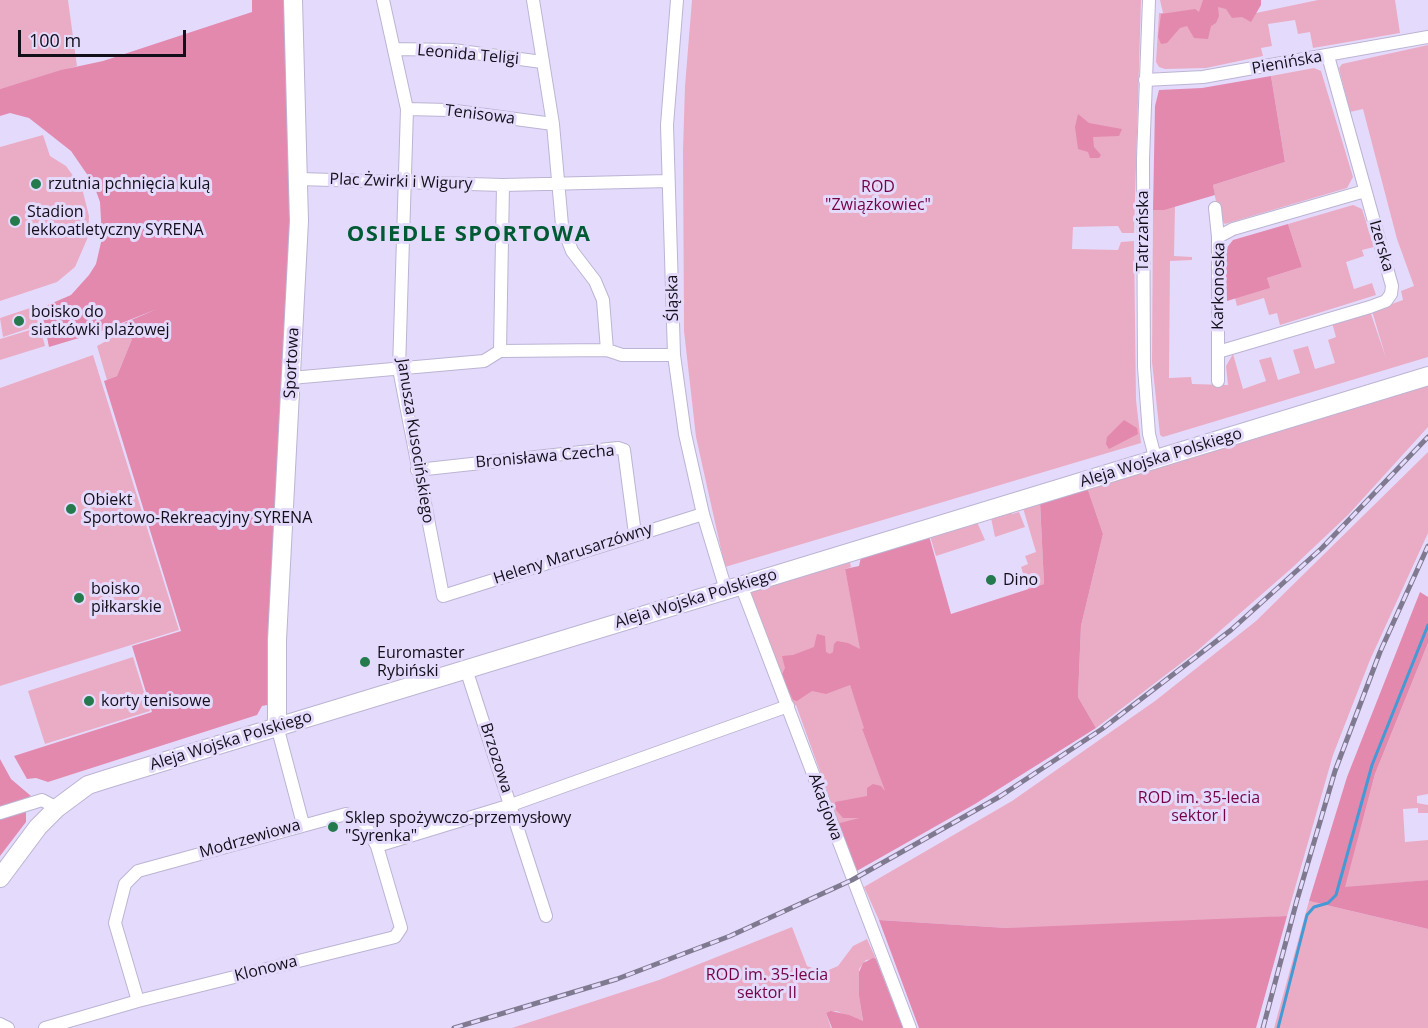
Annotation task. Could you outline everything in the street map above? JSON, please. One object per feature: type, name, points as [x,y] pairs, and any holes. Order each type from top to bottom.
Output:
[{"type":"street","name":"Sportowa","points":[[277,726],[277,640],[299,179],[293,0]]},
{"type":"street","name":"Janusza Kusocińskiego","points":[[383,0],[407,109],[399,369],[443,596]]},
{"type":"street","points":[[532,0],[553,124],[562,225],[566,240],[595,281],[603,300],[607,350]]},
{"type":"street","name":"Śląska","points":[[677,0],[667,125],[672,230],[674,355],[685,434],[703,514],[734,587]]},
{"type":"street","name":"Tatrzańska","points":[[1149,0],[1143,217],[1144,387],[1149,434],[1156,461]]},
{"type":"street","name":"Pienińska","points":[[1145,80],[1203,76],[1329,56],[1428,37]]},
{"type":"street","name":"Leonida Teligi","points":[[394,49],[453,50],[542,62]]},
{"type":"street","name":"Izerska","points":[[1218,352],[1370,307],[1389,298],[1392,286],[1329,56]]},
{"type":"street","name":"Tenisowa","points":[[407,109],[448,110],[553,124]]},
{"type":"street","name":"Plac Żwirki i Wigury","points":[[299,179],[503,185],[668,181]]},
{"type":"street","points":[[500,351],[503,185]]},
{"type":"street","name":"Karkonoska","points":[[1218,381],[1218,237],[1233,229],[1365,191]]},
{"type":"street","points":[[1215,208],[1218,237]]},
{"type":"street","points":[[291,378],[484,361],[500,351],[607,350],[622,355],[674,355]]},
{"type":"street","name":"Aleja Wojska Polskiego","points":[[0,878],[38,827],[57,808],[88,785],[1013,501],[1156,461],[1428,376]]},
{"type":"street","name":"Bronisława Czecha","points":[[417,470],[618,448],[624,450],[635,534]]},
{"type":"street","name":"Heleny Marusarzówny","points":[[443,596],[703,514]]},
{"type":"street","name":"Akacjowa","points":[[734,587],[788,706],[910,1028]]},
{"type":"street","name":"Brzozowa","points":[[466,669],[546,916]]},
{"type":"street","points":[[377,846],[511,805],[788,706]]},
{"type":"street","points":[[277,726],[303,824]]},
{"type":"street","points":[[0,813],[42,800],[57,808]]},
{"type":"street","name":"Modrzewiowa","points":[[138,1001],[115,923],[120,896],[125,884],[138,871],[346,814],[362,820],[377,846]]},
{"type":"street","name":"Klonowa","points":[[45,1028],[138,1001],[395,937],[401,928],[377,846]]},
{"type":"street","points":[[0,1024],[8,1028]]},
{"type":"green space","points":[[0,0],[68,0],[77,66],[0,89]]},
{"type":"green space","name":"ROD \"Związkowiec\"","points":[[692,0],[1141,0],[1134,233],[1122,233],[1118,226],[1073,227],[1072,249],[1118,250],[1121,242],[1134,241],[1136,400],[1141,443],[725,567],[696,437],[684,331],[683,150],[685,86]]},
{"type":"green space","points":[[1160,0],[1253,0],[1256,13],[1318,0],[1395,0],[1400,33],[1313,48],[1310,32],[1298,34],[1295,20],[1268,24],[1272,46],[1261,48],[1263,56],[1206,68],[1165,69],[1159,67],[1156,62],[1159,13],[1163,13]]},
{"type":"green space","points":[[1428,45],[1428,357],[1163,437],[1160,435],[1152,362],[1153,210],[1175,206],[1174,256],[1192,257],[1192,260],[1170,261],[1169,378],[1191,377],[1192,384],[1228,385],[1226,366],[1233,354],[1243,389],[1266,381],[1259,360],[1271,357],[1278,380],[1300,373],[1293,350],[1308,346],[1315,369],[1335,363],[1328,340],[1336,337],[1332,323],[1370,311],[1386,358],[1372,311],[1403,300],[1401,291],[1414,286],[1397,239],[1363,109],[1350,112],[1339,68],[1342,64]]},
{"type":"green space","points":[[1314,68],[1321,71],[1353,177],[1347,188],[1225,224],[1219,218],[1213,185],[1285,162],[1271,76]]},
{"type":"green space","points":[[43,135],[50,156],[66,166],[82,188],[89,216],[88,237],[75,267],[57,282],[0,301],[0,147]]},
{"type":"green space","points":[[1353,205],[1362,209],[1374,247],[1362,250],[1364,256],[1346,262],[1354,289],[1372,283],[1376,295],[1280,325],[1277,313],[1269,315],[1264,298],[1237,306],[1235,298],[1269,288],[1267,278],[1302,267],[1288,224]]},
{"type":"green space","name":"boisko do siatkówki plażowej","points":[[33,307],[39,325],[3,337],[0,318]]},
{"type":"green space","points":[[40,327],[45,346],[0,360],[0,339]]},
{"type":"green space","points":[[121,333],[132,339],[117,376],[107,380],[97,346]]},
{"type":"green space","name":"Obiekt Sportowo-Rekreacyjny SYRENA","points":[[93,355],[179,630],[0,686],[0,388]]},
{"type":"green space","points":[[1428,382],[1428,427],[1348,515],[1293,567],[1197,651],[1096,728],[1078,697],[1081,626],[1103,534],[1087,487]]},
{"type":"green space","name":"ROD im. 35-lecia sektor I","points":[[1428,452],[1428,533],[1370,660],[1333,755],[1287,916],[1101,927],[1007,928],[879,920],[864,887],[1012,801],[1155,701],[1256,621]]},
{"type":"green space","points":[[1040,503],[1044,584],[1028,589],[1021,567],[1028,564],[1025,556],[1036,552],[1023,508]]},
{"type":"green space","points":[[1011,511],[1012,514],[1019,512],[1025,527],[995,537],[991,518]]},
{"type":"green space","points":[[977,522],[985,540],[936,556],[930,536]]},
{"type":"green space","points":[[845,559],[850,562],[851,567],[845,569],[861,650],[850,685],[865,728],[862,729],[892,809],[839,824],[796,705],[792,706],[750,596],[753,590]]},
{"type":"green space","points":[[1428,643],[1428,794],[1417,796],[1417,803],[1428,805],[1428,813],[1418,813],[1418,808],[1403,809],[1405,842],[1428,840],[1428,880],[1344,888],[1375,774]]},
{"type":"green space","name":"korty tenisowe","points":[[133,657],[150,711],[45,744],[28,691]]},
{"type":"green space","points":[[1309,901],[1428,929],[1428,1028],[1274,1028]]},
{"type":"green space","name":"ROD im. 35-lecia sektor II","points":[[792,927],[807,966],[824,972],[838,966],[853,946],[867,939],[876,959],[866,960],[859,969],[859,995],[863,1022],[836,1011],[826,1013],[831,1028],[512,1028],[659,980]]},
{"type":"shaded area","points":[[252,0],[287,0],[293,217],[267,705],[262,706],[257,715],[48,782],[36,778],[27,779],[14,756],[152,712],[132,646],[181,631],[104,381],[117,376],[132,339],[121,333],[117,326],[157,309],[99,332],[49,347],[41,308],[71,295],[96,264],[102,238],[100,202],[93,183],[71,151],[29,118],[10,113],[0,116],[0,89],[61,70],[103,61],[252,12]]},
{"type":"shaded area","points":[[1203,0],[1261,0],[1261,5],[1251,22],[1242,17],[1232,18],[1226,9],[1218,7],[1219,16],[1216,23],[1211,26],[1208,39],[1194,38],[1187,26],[1180,28],[1167,43],[1161,44],[1158,37],[1161,14],[1195,9],[1199,12]]},
{"type":"shaded area","points":[[1271,76],[1285,162],[1213,185],[1215,195],[1164,210],[1153,210],[1155,106],[1159,90],[1202,88]]},
{"type":"shaded area","points":[[1078,114],[1089,123],[1122,129],[1119,136],[1093,137],[1094,147],[1101,155],[1099,158],[1090,158],[1088,152],[1078,149],[1075,127]]},
{"type":"shaded area","points":[[1288,224],[1302,267],[1267,278],[1270,288],[1227,301],[1225,250],[1233,240]]},
{"type":"shaded area","points":[[1124,420],[1137,428],[1138,434],[1109,449],[1106,444],[1107,437]]},
{"type":"shaded area","points":[[1087,487],[1103,534],[1081,626],[1078,697],[1096,728],[975,804],[855,872],[836,824],[859,818],[843,818],[836,810],[835,802],[867,796],[867,788],[873,784],[881,786],[885,791],[862,729],[864,728],[850,685],[826,694],[812,691],[797,701],[793,700],[781,676],[785,668],[782,656],[793,655],[814,647],[817,634],[825,636],[826,652],[830,654],[837,641],[860,649],[845,569],[859,566],[861,557],[929,536],[951,614],[1044,584],[1040,502]]},
{"type":"shaded area","points":[[1420,592],[1428,597],[1428,643],[1375,774],[1345,887],[1428,880],[1428,929],[1309,901],[1347,777]]},
{"type":"shaded area","points":[[0,759],[11,779],[31,796],[0,809]]},
{"type":"shaded area","points":[[26,810],[26,822],[0,856],[0,818]]},
{"type":"shaded area","points":[[1287,916],[1256,1028],[919,1028],[879,920],[1007,928]]},
{"type":"shaded area","points":[[873,958],[876,959],[903,1028],[832,1028],[826,1013],[831,1011],[863,1021],[859,996],[859,972],[863,963]]},
{"type":"waterway","points":[[1278,1028],[1307,915],[1314,907],[1328,903],[1336,895],[1372,765],[1428,625]]},
{"type":"railway","points":[[454,1028],[617,979],[730,936],[852,880],[999,797],[1102,729],[1231,630],[1322,548],[1428,437]]},
{"type":"railway","points":[[1263,1028],[1335,771],[1380,652],[1428,546]]},
{"type":"place","name":"rzutnia pchnięcia kulą","points":[[36,184]]},
{"type":"place","name":"Stadion lekkoatletyczny SYRENA","points":[[15,221]]},
{"type":"place","name":"boisko do siatkówki plażowej","points":[[19,321]]},
{"type":"place","name":"Obiekt Sportowo-Rekreacyjny SYRENA","points":[[71,509]]},
{"type":"place","name":"Dino","points":[[991,580]]},
{"type":"place","name":"boisko piłkarskie","points":[[79,598]]},
{"type":"place","name":"Euromaster Rybiński","points":[[365,662]]},
{"type":"place","name":"korty tenisowe","points":[[89,701]]},
{"type":"place","name":"Sklep spożywczo-przemysłowy \"Syrenka\"","points":[[333,827]]},
{"type":"district","name":"OSIEDLE SPORTOWA","points":[[469,235]]}]
